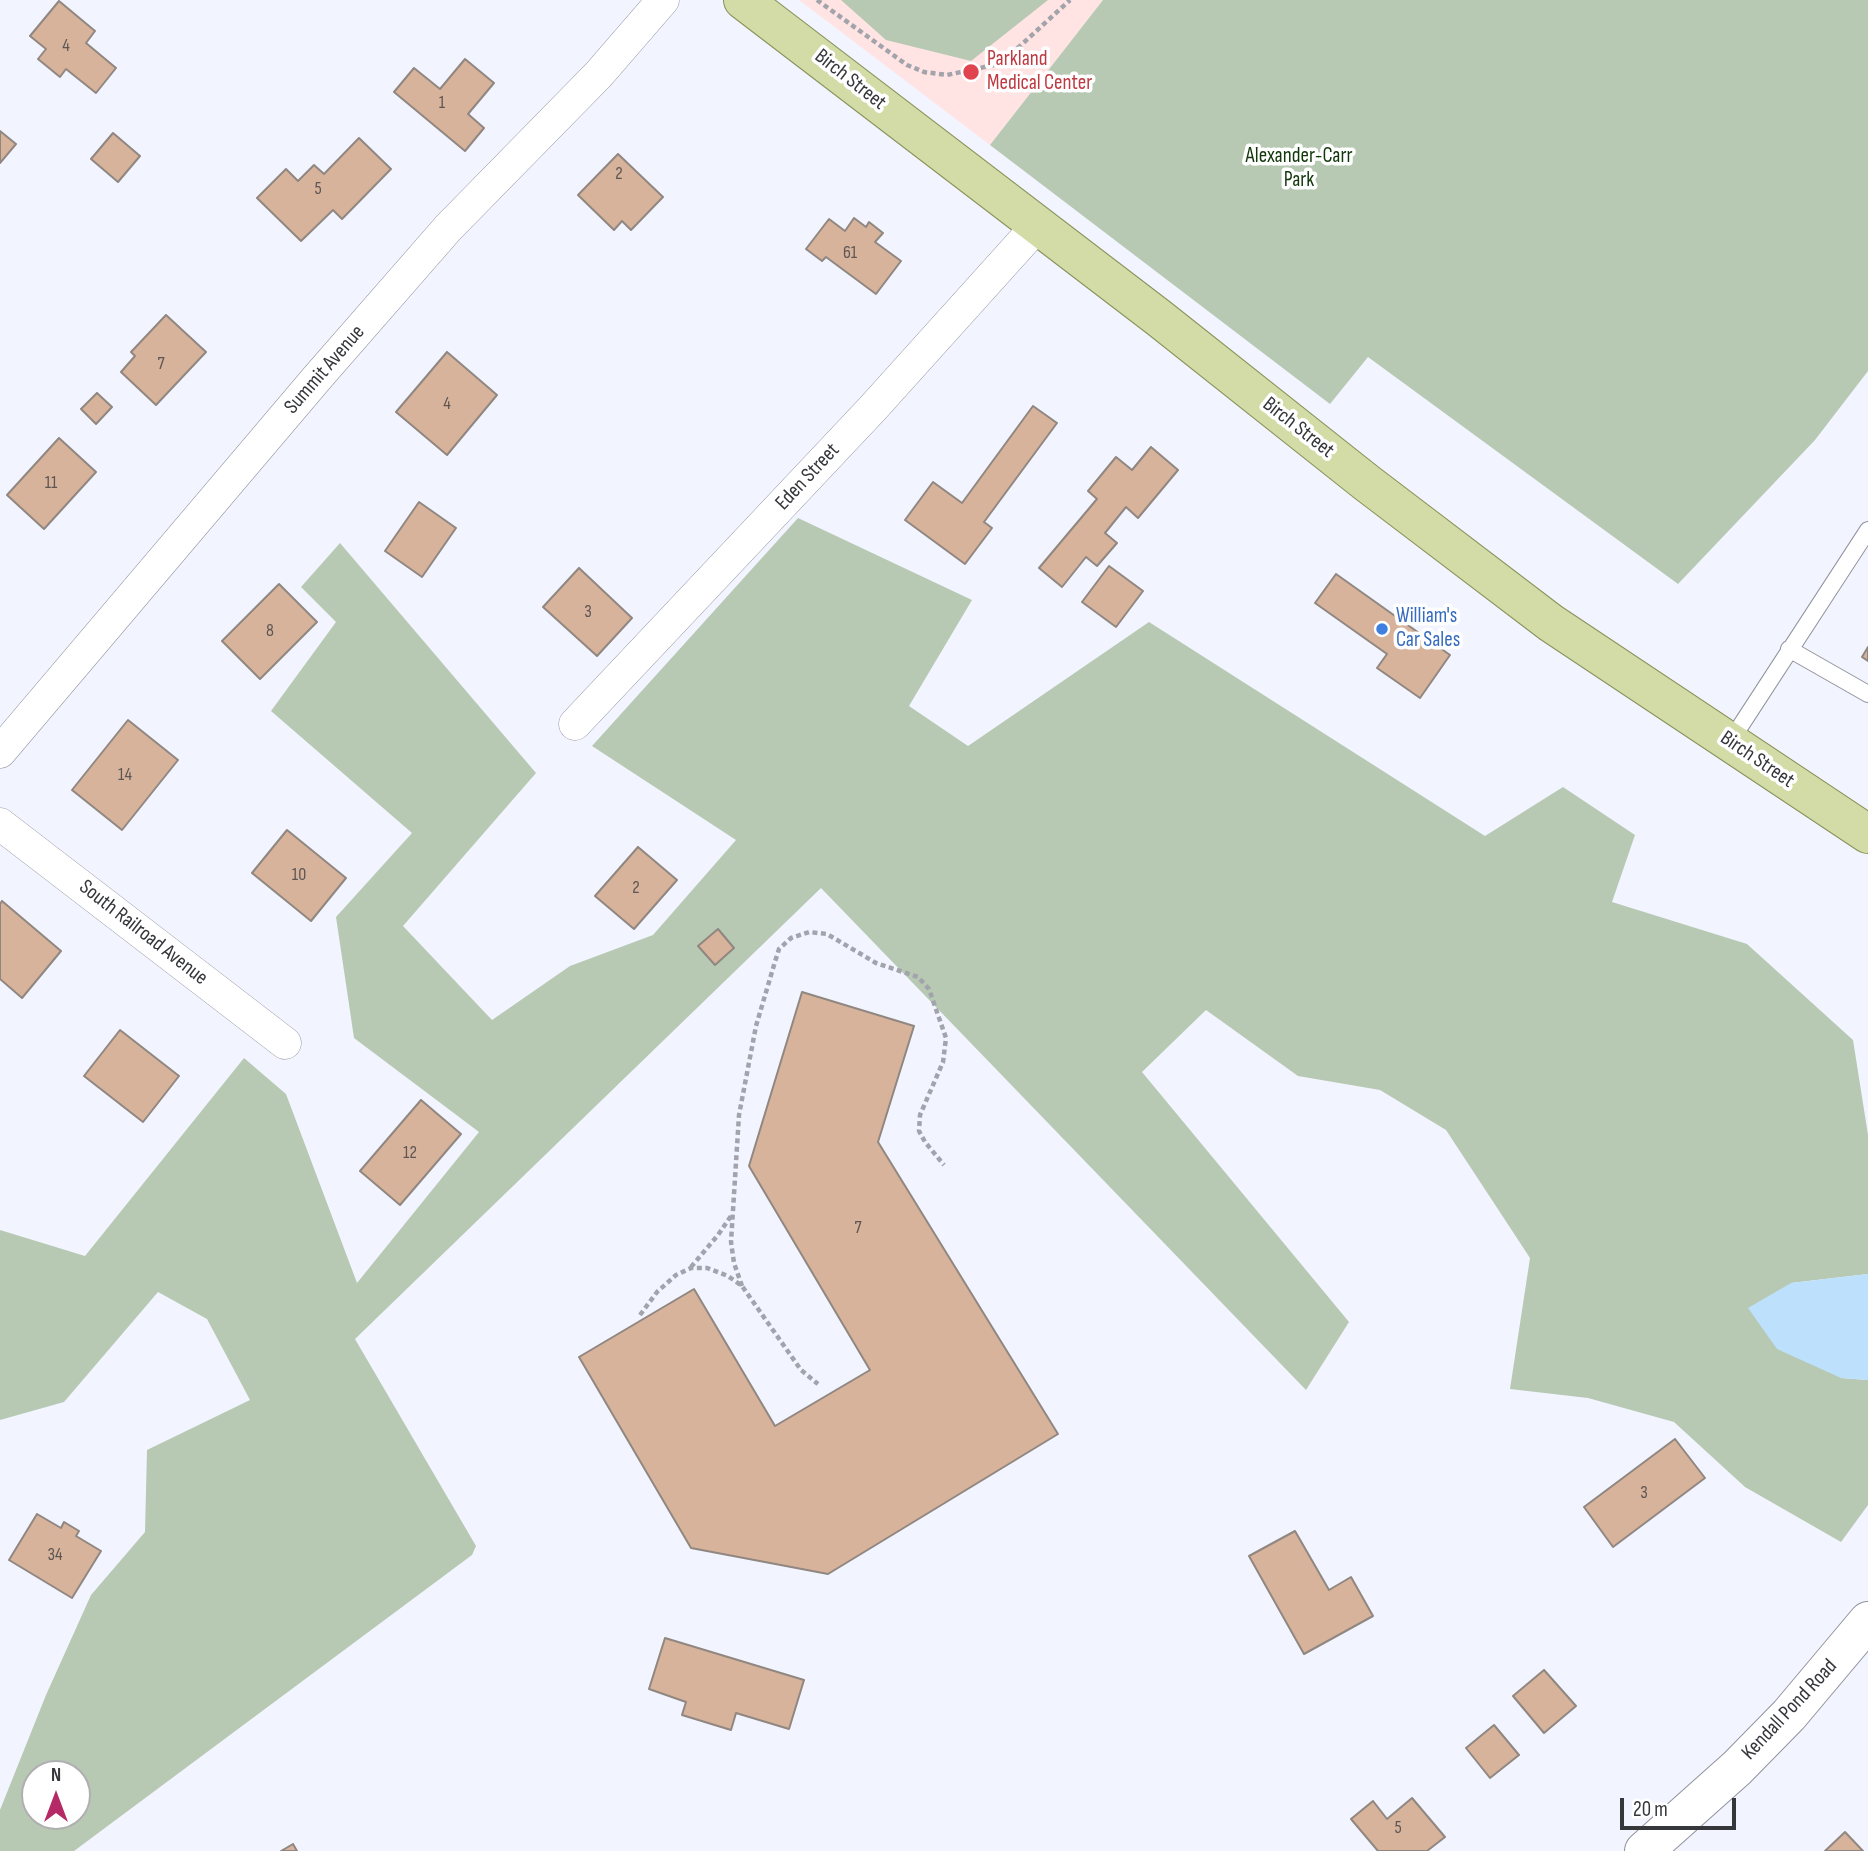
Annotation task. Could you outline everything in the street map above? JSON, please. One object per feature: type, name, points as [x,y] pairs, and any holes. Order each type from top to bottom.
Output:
[{"type":"main road","name":"Birch Street","points":[[743,0],[1160,318],[1367,483],[1551,623],[1868,834]]},
{"type":"street","name":"Summit Avenue","points":[[0,752],[448,228],[599,74],[663,0]]},
{"type":"street","name":"Eden Street","points":[[575,724],[873,408],[1037,226]]},
{"type":"street","name":"South Railroad Avenue","points":[[0,824],[285,1043]]},
{"type":"street","name":"Kendall Pond Road","points":[[1644,1851],[1737,1768],[1789,1715],[1868,1621]]},
{"type":"lane","points":[[1730,742],[1789,649],[1861,557],[1868,530]]},
{"type":"lane","points":[[1789,649],[1868,694]]},
{"type":"path","points":[[817,0],[907,65],[924,72],[947,75],[994,65],[1020,46],[1070,0]]},
{"type":"path","points":[[818,1384],[801,1370],[742,1286],[734,1263],[731,1216],[739,1115],[756,1026],[779,949],[791,938],[809,932],[827,934],[876,963],[918,977],[929,989],[946,1038],[943,1062],[920,1115],[919,1131],[944,1165]]},
{"type":"path","points":[[691,1268],[731,1216]]},
{"type":"path","points":[[640,1315],[657,1292],[676,1275],[691,1268],[707,1268],[728,1276],[742,1286]]},
{"type":"shaded area","name":"Parkland Medical Center","points":[[799,0],[1103,0],[990,145]]},
{"type":"green space","points":[[841,0],[1048,0],[971,61],[886,40]]},
{"type":"green space","name":"Alexander-Carr Park","points":[[1103,0],[1868,0],[1868,371],[1815,440],[1678,584],[1368,357],[1330,404],[990,145]]},
{"type":"green space","points":[[798,518],[972,600],[909,706],[968,746],[1149,622],[1485,836],[1563,787],[1635,835],[1612,902],[1747,944],[1853,1040],[1868,1135],[1868,1274],[1791,1283],[1841,1378],[1868,1380],[1868,1505],[1841,1542],[1745,1487],[1674,1422],[1588,1398],[1510,1389],[1530,1258],[1446,1130],[1380,1090],[1298,1076],[1206,1010],[1142,1072],[1349,1322],[1306,1390],[821,888],[355,1339],[476,1546],[472,1555],[74,1851],[0,1851],[0,1810],[46,1695],[91,1595],[145,1532],[147,1450],[250,1400],[207,1319],[158,1292],[64,1402],[0,1420],[0,1230],[85,1256],[244,1058],[286,1094],[357,1283],[479,1132],[354,1038],[336,917],[412,833],[271,711],[336,622],[301,587],[340,543],[536,773],[403,926],[492,1020],[570,966],[653,935],[736,840],[592,746]]},
{"type":"water","points":[[1868,1274],[1868,1380],[1841,1378],[1777,1349],[1748,1308],[1791,1283]]},
{"type":"building","points":[[59,1],[95,31],[86,43],[116,68],[96,93],[66,69],[60,77],[38,59],[46,49],[30,36]]},
{"type":"building","points":[[465,59],[494,83],[468,114],[484,128],[465,151],[394,92],[414,68],[440,89]]},
{"type":"building","points":[[0,131],[16,144],[0,163]]},
{"type":"building","points":[[113,133],[140,156],[118,182],[91,159]]},
{"type":"building","points":[[359,138],[391,169],[342,219],[333,210],[301,241],[257,198],[286,169],[298,181],[314,165],[324,174]]},
{"type":"building","points":[[618,154],[663,197],[631,230],[622,221],[614,230],[578,195]]},
{"type":"building","points":[[854,218],[866,227],[869,222],[883,233],[875,242],[901,261],[876,294],[826,257],[822,261],[806,249],[829,219],[845,231]]},
{"type":"building","points":[[166,315],[206,352],[156,405],[121,372],[135,356],[131,352]]},
{"type":"building","points":[[447,352],[497,395],[447,455],[396,412]]},
{"type":"building","points":[[97,393],[112,407],[96,424],[81,409]]},
{"type":"building","points":[[1033,406],[1057,423],[984,522],[992,528],[965,564],[905,520],[933,482],[962,503]]},
{"type":"building","points":[[59,438],[96,472],[44,529],[7,495]]},
{"type":"building","points":[[1151,447],[1178,470],[1138,518],[1126,507],[1105,533],[1117,543],[1097,566],[1086,557],[1062,587],[1039,568],[1097,499],[1088,491],[1116,457],[1132,470]]},
{"type":"building","points":[[419,502],[456,528],[422,577],[385,551]]},
{"type":"building","points":[[1109,566],[1143,591],[1116,627],[1082,602]]},
{"type":"building","points":[[579,568],[632,618],[597,656],[543,607]]},
{"type":"building","name":"William's Car Sales","points":[[1336,574],[1450,655],[1420,698],[1377,668],[1387,654],[1315,603]]},
{"type":"building","points":[[279,584],[317,622],[260,679],[222,641]]},
{"type":"building","points":[[1868,647],[1868,661],[1862,657]]},
{"type":"building","points":[[128,720],[178,760],[122,830],[72,790]]},
{"type":"building","points":[[287,830],[346,878],[311,921],[252,873]]},
{"type":"building","points":[[638,847],[677,880],[634,929],[595,896]]},
{"type":"building","points":[[2,901],[61,951],[22,998],[0,979]]},
{"type":"building","points":[[718,929],[734,948],[715,965],[698,946]]},
{"type":"building","points":[[802,992],[914,1026],[878,1142],[1058,1434],[828,1574],[691,1548],[579,1357],[694,1289],[775,1426],[870,1370],[749,1166]]},
{"type":"building","points":[[120,1030],[179,1076],[143,1122],[84,1076]]},
{"type":"building","points":[[421,1100],[461,1134],[400,1205],[360,1171]]},
{"type":"building","points":[[1675,1439],[1705,1478],[1613,1547],[1584,1507]]},
{"type":"building","points":[[37,1514],[61,1528],[64,1522],[79,1531],[76,1536],[101,1551],[72,1598],[9,1560]]},
{"type":"building","points":[[1295,1531],[1329,1590],[1351,1577],[1373,1616],[1304,1654],[1249,1556]]},
{"type":"building","points":[[665,1638],[804,1680],[789,1729],[736,1713],[731,1730],[682,1715],[686,1702],[649,1689]]},
{"type":"building","points":[[1544,1670],[1576,1706],[1544,1733],[1513,1696]]},
{"type":"building","points":[[1494,1725],[1519,1755],[1490,1778],[1466,1748]]},
{"type":"building","points":[[1412,1798],[1445,1837],[1427,1851],[1378,1851],[1351,1819],[1373,1801],[1387,1819]]},
{"type":"building","points":[[1845,1832],[1863,1851],[1825,1851]]},
{"type":"building","points":[[293,1844],[297,1851],[281,1851]]},
{"type":"place","name":"Parkland Medical Center","points":[[971,72]]},
{"type":"place","name":"William's Car Sales","points":[[1382,629]]}]
